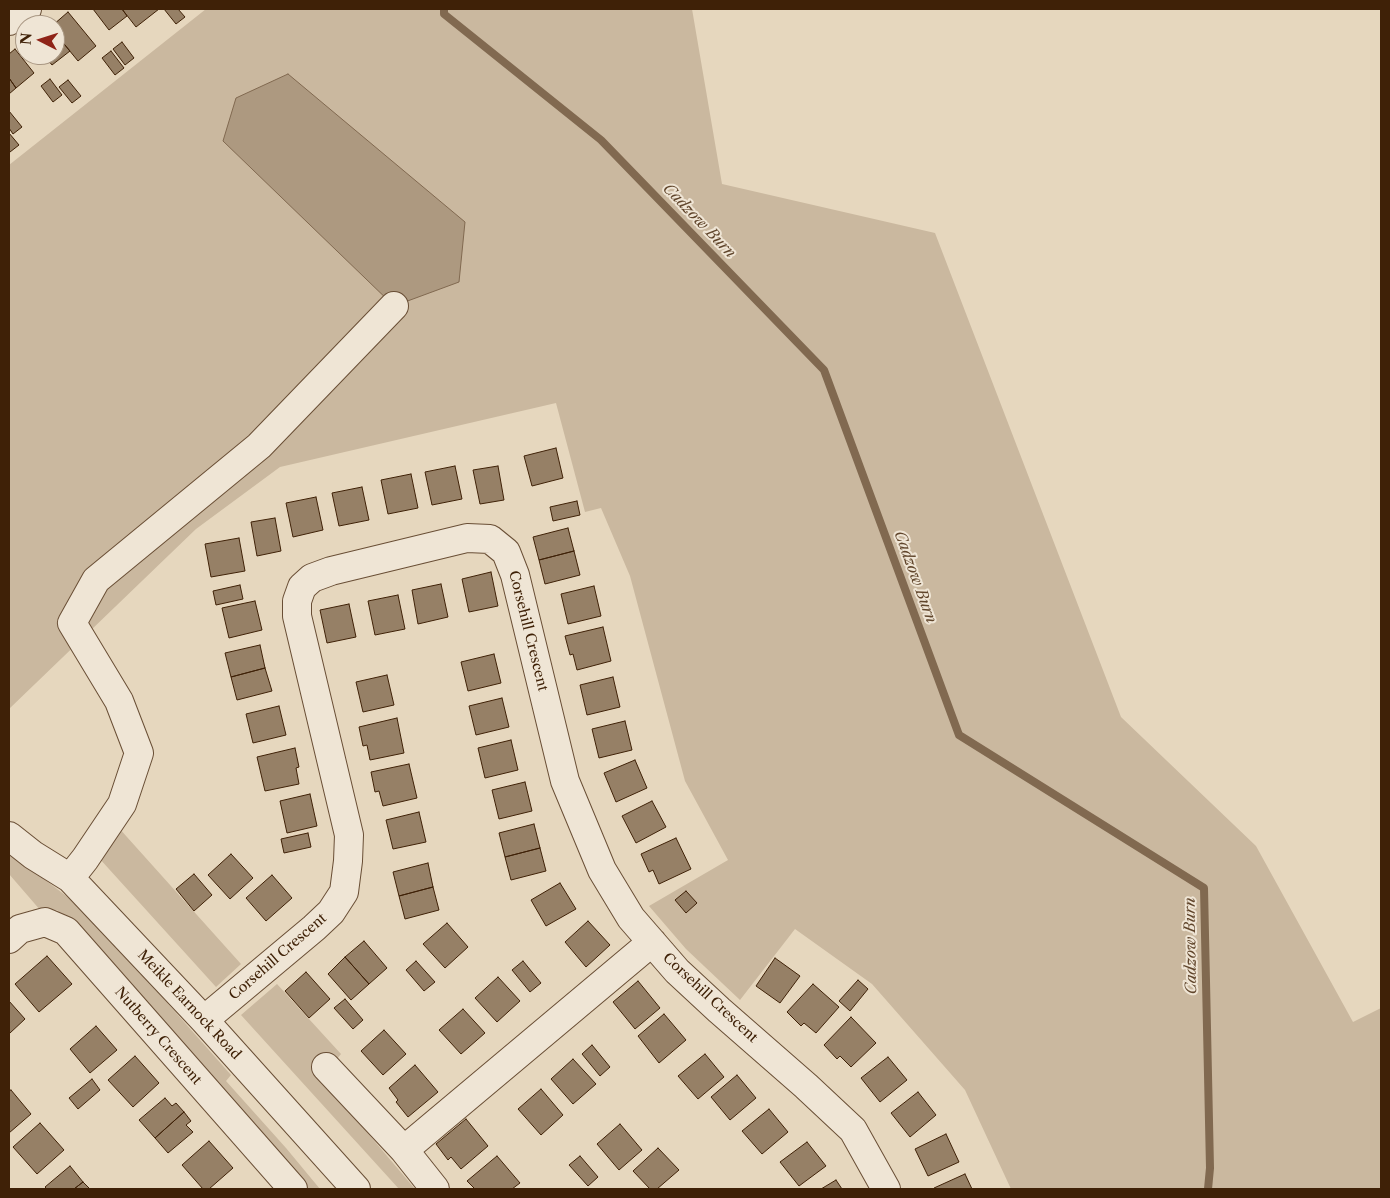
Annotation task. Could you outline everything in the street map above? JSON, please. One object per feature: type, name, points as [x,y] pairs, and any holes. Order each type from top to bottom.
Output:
[{"type":"street","points":[[9,21],[27,9]]},
{"type":"street","points":[[70,878],[122,804],[139,753],[119,701],[72,623],[96,580],[259,446],[394,306]]},
{"type":"street","name":"Corsehill Crescent","points":[[204,1020],[264,971],[331,912],[344,892],[348,835],[297,616],[297,601],[302,587],[312,578],[330,571],[466,538],[490,539],[506,552],[515,575],[565,781],[602,870],[630,918],[677,971],[853,1130],[886,1189]]},
{"type":"street","name":"Meikle Earnock Road","points":[[9,836],[70,878],[204,1020],[356,1189]]},
{"type":"street","name":"Nutberry Crescent","points":[[9,939],[20,929],[46,922],[66,930],[293,1189]]},
{"type":"street","points":[[404,1150],[652,942]]},
{"type":"street","points":[[326,1067],[404,1150],[435,1189]]},
{"type":"shaded area","points":[[206,9],[692,9],[722,184],[935,233],[1121,717],[1256,846],[1353,1022],[1381,1008],[1381,1189],[1011,1189],[965,1090],[872,984],[795,929],[740,1000],[686,949],[649,906],[728,860],[685,781],[630,576],[601,508],[585,512],[556,403],[280,467],[196,529],[9,709],[9,165]]},
{"type":"shaded area","points":[[288,74],[465,222],[459,282],[394,306],[223,141],[236,98]]},
{"type":"shaded area","points":[[118,827],[241,964],[216,987],[99,858]]},
{"type":"shaded area","points":[[9,852],[87,912],[231,1075],[226,1081],[320,1189],[305,1189],[57,910],[41,911],[9,874]]},
{"type":"shaded area","points":[[277,984],[341,1054],[333,1064],[323,1055],[311,1066],[415,1189],[399,1189],[241,1015]]},
{"type":"building","points":[[93,9],[122,9],[127,16],[109,30]]},
{"type":"building","points":[[122,9],[159,9],[136,27]]},
{"type":"building","points":[[164,9],[178,9],[185,17],[176,24]]},
{"type":"building","points":[[68,12],[96,46],[78,61],[65,45],[65,15]]},
{"type":"building","points":[[122,42],[134,58],[125,65],[113,49]]},
{"type":"building","points":[[65,45],[70,51],[65,55]]},
{"type":"building","points":[[15,49],[15,65],[28,65],[34,73],[16,88],[9,78],[9,54]]},
{"type":"building","points":[[111,51],[124,68],[115,75],[102,58]]},
{"type":"building","points":[[9,78],[16,88],[9,94]]},
{"type":"building","points":[[50,79],[62,95],[53,102],[41,86]]},
{"type":"building","points":[[68,80],[81,96],[72,103],[59,87]]},
{"type":"building","points":[[9,111],[22,127],[13,134],[9,128]]},
{"type":"building","points":[[9,133],[19,145],[10,152],[9,151]]},
{"type":"building","points":[[556,448],[563,478],[532,486],[524,456]]},
{"type":"building","points":[[455,466],[462,499],[432,505],[425,472]]},
{"type":"building","points":[[498,466],[504,500],[480,504],[473,470]]},
{"type":"building","points":[[411,474],[418,508],[388,514],[381,480]]},
{"type":"building","points":[[362,487],[369,520],[339,526],[332,493]]},
{"type":"building","points":[[316,497],[323,530],[293,537],[286,503]]},
{"type":"building","points":[[577,501],[580,515],[553,521],[550,507]]},
{"type":"building","points":[[275,518],[281,551],[257,556],[251,522]]},
{"type":"building","points":[[568,528],[574,551],[539,560],[533,537]]},
{"type":"building","points":[[239,538],[245,571],[211,577],[205,544]]},
{"type":"building","points":[[574,551],[580,575],[545,584],[539,560]]},
{"type":"building","points":[[491,572],[498,606],[469,612],[462,579]]},
{"type":"building","points":[[441,584],[448,617],[418,624],[412,590]]},
{"type":"building","points":[[240,585],[243,599],[216,605],[213,591]]},
{"type":"building","points":[[594,586],[601,616],[568,624],[561,594]]},
{"type":"building","points":[[398,595],[405,629],[375,635],[368,601]]},
{"type":"building","points":[[255,601],[262,630],[229,638],[222,608]]},
{"type":"building","points":[[349,604],[356,637],[327,643],[320,610]]},
{"type":"building","points":[[603,627],[611,661],[577,670],[573,654],[570,655],[565,636]]},
{"type":"building","points":[[260,645],[265,668],[231,677],[225,653]]},
{"type":"building","points":[[494,654],[501,683],[468,691],[461,662]]},
{"type":"building","points":[[265,668],[272,691],[237,700],[231,677]]},
{"type":"building","points":[[387,675],[394,705],[363,712],[356,682]]},
{"type":"building","points":[[613,677],[620,707],[587,715],[580,685]]},
{"type":"building","points":[[502,698],[509,727],[476,735],[469,706]]},
{"type":"building","points":[[279,706],[286,735],[253,743],[246,714]]},
{"type":"building","points":[[397,718],[404,753],[370,760],[367,745],[363,746],[359,727]]},
{"type":"building","points":[[625,721],[632,750],[599,758],[592,729]]},
{"type":"building","points":[[511,740],[518,770],[485,778],[478,748]]},
{"type":"building","points":[[295,748],[299,767],[296,768],[299,784],[265,791],[257,757]]},
{"type":"building","points":[[635,760],[647,788],[616,802],[604,773]]},
{"type":"building","points":[[409,764],[417,798],[383,806],[379,791],[375,792],[371,772]]},
{"type":"building","points":[[525,782],[532,811],[499,819],[492,790]]},
{"type":"building","points":[[310,794],[317,826],[287,833],[280,801]]},
{"type":"building","points":[[652,801],[666,827],[636,843],[622,816]]},
{"type":"building","points":[[419,812],[426,842],[393,849],[386,820]]},
{"type":"building","points":[[534,824],[540,848],[505,857],[499,833]]},
{"type":"building","points":[[308,833],[311,847],[284,853],[281,839]]},
{"type":"building","points":[[676,838],[691,869],[659,884],[653,870],[649,872],[641,854]]},
{"type":"building","points":[[540,848],[546,871],[511,880],[505,857]]},
{"type":"building","points":[[231,854],[253,878],[230,899],[208,875]]},
{"type":"building","points":[[428,863],[433,887],[399,896],[393,872]]},
{"type":"building","points":[[194,874],[212,895],[194,911],[176,889]]},
{"type":"building","points":[[272,875],[292,898],[266,921],[246,898]]},
{"type":"building","points":[[560,883],[576,909],[546,926],[531,900]]},
{"type":"building","points":[[433,887],[439,910],[405,919],[399,896]]},
{"type":"building","points":[[686,891],[697,903],[686,913],[675,900]]},
{"type":"building","points":[[588,921],[610,945],[586,967],[565,942]]},
{"type":"building","points":[[447,923],[468,947],[445,968],[423,944]]},
{"type":"building","points":[[364,941],[387,968],[369,984],[345,957]]},
{"type":"building","points":[[47,956],[72,984],[39,1012],[15,984]]},
{"type":"building","points":[[345,957],[369,984],[351,1000],[328,974]]},
{"type":"building","points":[[775,958],[800,976],[780,1003],[756,986]]},
{"type":"building","points":[[416,961],[435,982],[424,991],[406,970]]},
{"type":"building","points":[[523,961],[541,983],[530,992],[512,970]]},
{"type":"building","points":[[306,972],[330,999],[309,1018],[285,991]]},
{"type":"building","points":[[498,977],[520,1001],[497,1022],[475,998]]},
{"type":"building","points":[[858,980],[868,989],[850,1011],[839,1001]]},
{"type":"building","points":[[638,981],[660,1008],[635,1029],[613,1002]]},
{"type":"building","points":[[813,984],[839,1007],[816,1033],[804,1023],[801,1026],[787,1012]]},
{"type":"building","points":[[345,999],[363,1020],[353,1029],[334,1008]]},
{"type":"building","points":[[9,1001],[25,1019],[10,1033],[9,1032]]},
{"type":"building","points":[[463,1009],[485,1033],[461,1054],[439,1030]]},
{"type":"building","points":[[664,1014],[686,1040],[659,1063],[638,1036]]},
{"type":"building","points":[[851,1017],[876,1043],[851,1067],[840,1056],[837,1059],[824,1045]]},
{"type":"building","points":[[96,1026],[117,1050],[90,1073],[70,1049]]},
{"type":"building","points":[[384,1030],[406,1054],[383,1075],[361,1051]]},
{"type":"building","points":[[592,1045],[610,1067],[600,1076],[582,1054]]},
{"type":"building","points":[[705,1054],[724,1077],[698,1099],[678,1076]]},
{"type":"building","points":[[135,1056],[159,1083],[133,1107],[108,1080]]},
{"type":"building","points":[[888,1057],[907,1080],[880,1102],[861,1078]]},
{"type":"building","points":[[573,1059],[596,1084],[573,1104],[551,1079]]},
{"type":"building","points":[[415,1065],[438,1092],[408,1117],[396,1102],[398,1100],[389,1088]]},
{"type":"building","points":[[737,1075],[756,1098],[730,1120],[711,1097]]},
{"type":"building","points":[[92,1079],[100,1090],[78,1109],[69,1098]]},
{"type":"building","points":[[541,1089],[563,1115],[541,1135],[518,1109]]},
{"type":"building","points":[[11,1090],[31,1114],[9,1133],[9,1091]]},
{"type":"building","points":[[918,1092],[936,1115],[910,1137],[891,1113]]},
{"type":"building","points":[[165,1098],[172,1106],[176,1103],[184,1112],[155,1138],[139,1120]]},
{"type":"building","points":[[769,1109],[788,1132],[762,1154],[742,1131]]},
{"type":"building","points":[[184,1112],[191,1121],[186,1125],[193,1132],[168,1153],[155,1138]]},
{"type":"building","points":[[466,1119],[488,1146],[461,1169],[451,1157],[448,1160],[436,1144]]},
{"type":"building","points":[[40,1123],[64,1150],[37,1174],[13,1147]]},
{"type":"building","points":[[620,1124],[642,1150],[619,1170],[597,1144]]},
{"type":"building","points":[[946,1134],[959,1162],[928,1176],[915,1149]]},
{"type":"building","points":[[209,1141],[233,1168],[209,1189],[203,1189],[182,1165]]},
{"type":"building","points":[[807,1142],[826,1166],[799,1186],[780,1162]]},
{"type":"building","points":[[658,1148],[679,1170],[657,1189],[650,1189],[633,1171]]},
{"type":"building","points":[[497,1156],[520,1183],[512,1189],[475,1189],[467,1181]]},
{"type":"building","points":[[580,1156],[598,1177],[588,1186],[569,1165]]},
{"type":"building","points":[[70,1166],[83,1182],[74,1189],[47,1189],[45,1187]]},
{"type":"building","points":[[965,1174],[972,1189],[934,1189],[934,1188]]},
{"type":"building","points":[[836,1180],[842,1189],[821,1189]]},
{"type":"building","points":[[83,1182],[90,1189],[74,1189]]},
{"type":"waterway","name":"Cadzow Burn","points":[[444,9],[444,14],[601,140],[824,370],[959,735],[1204,888],[1210,1168],[1208,1189]]}]
